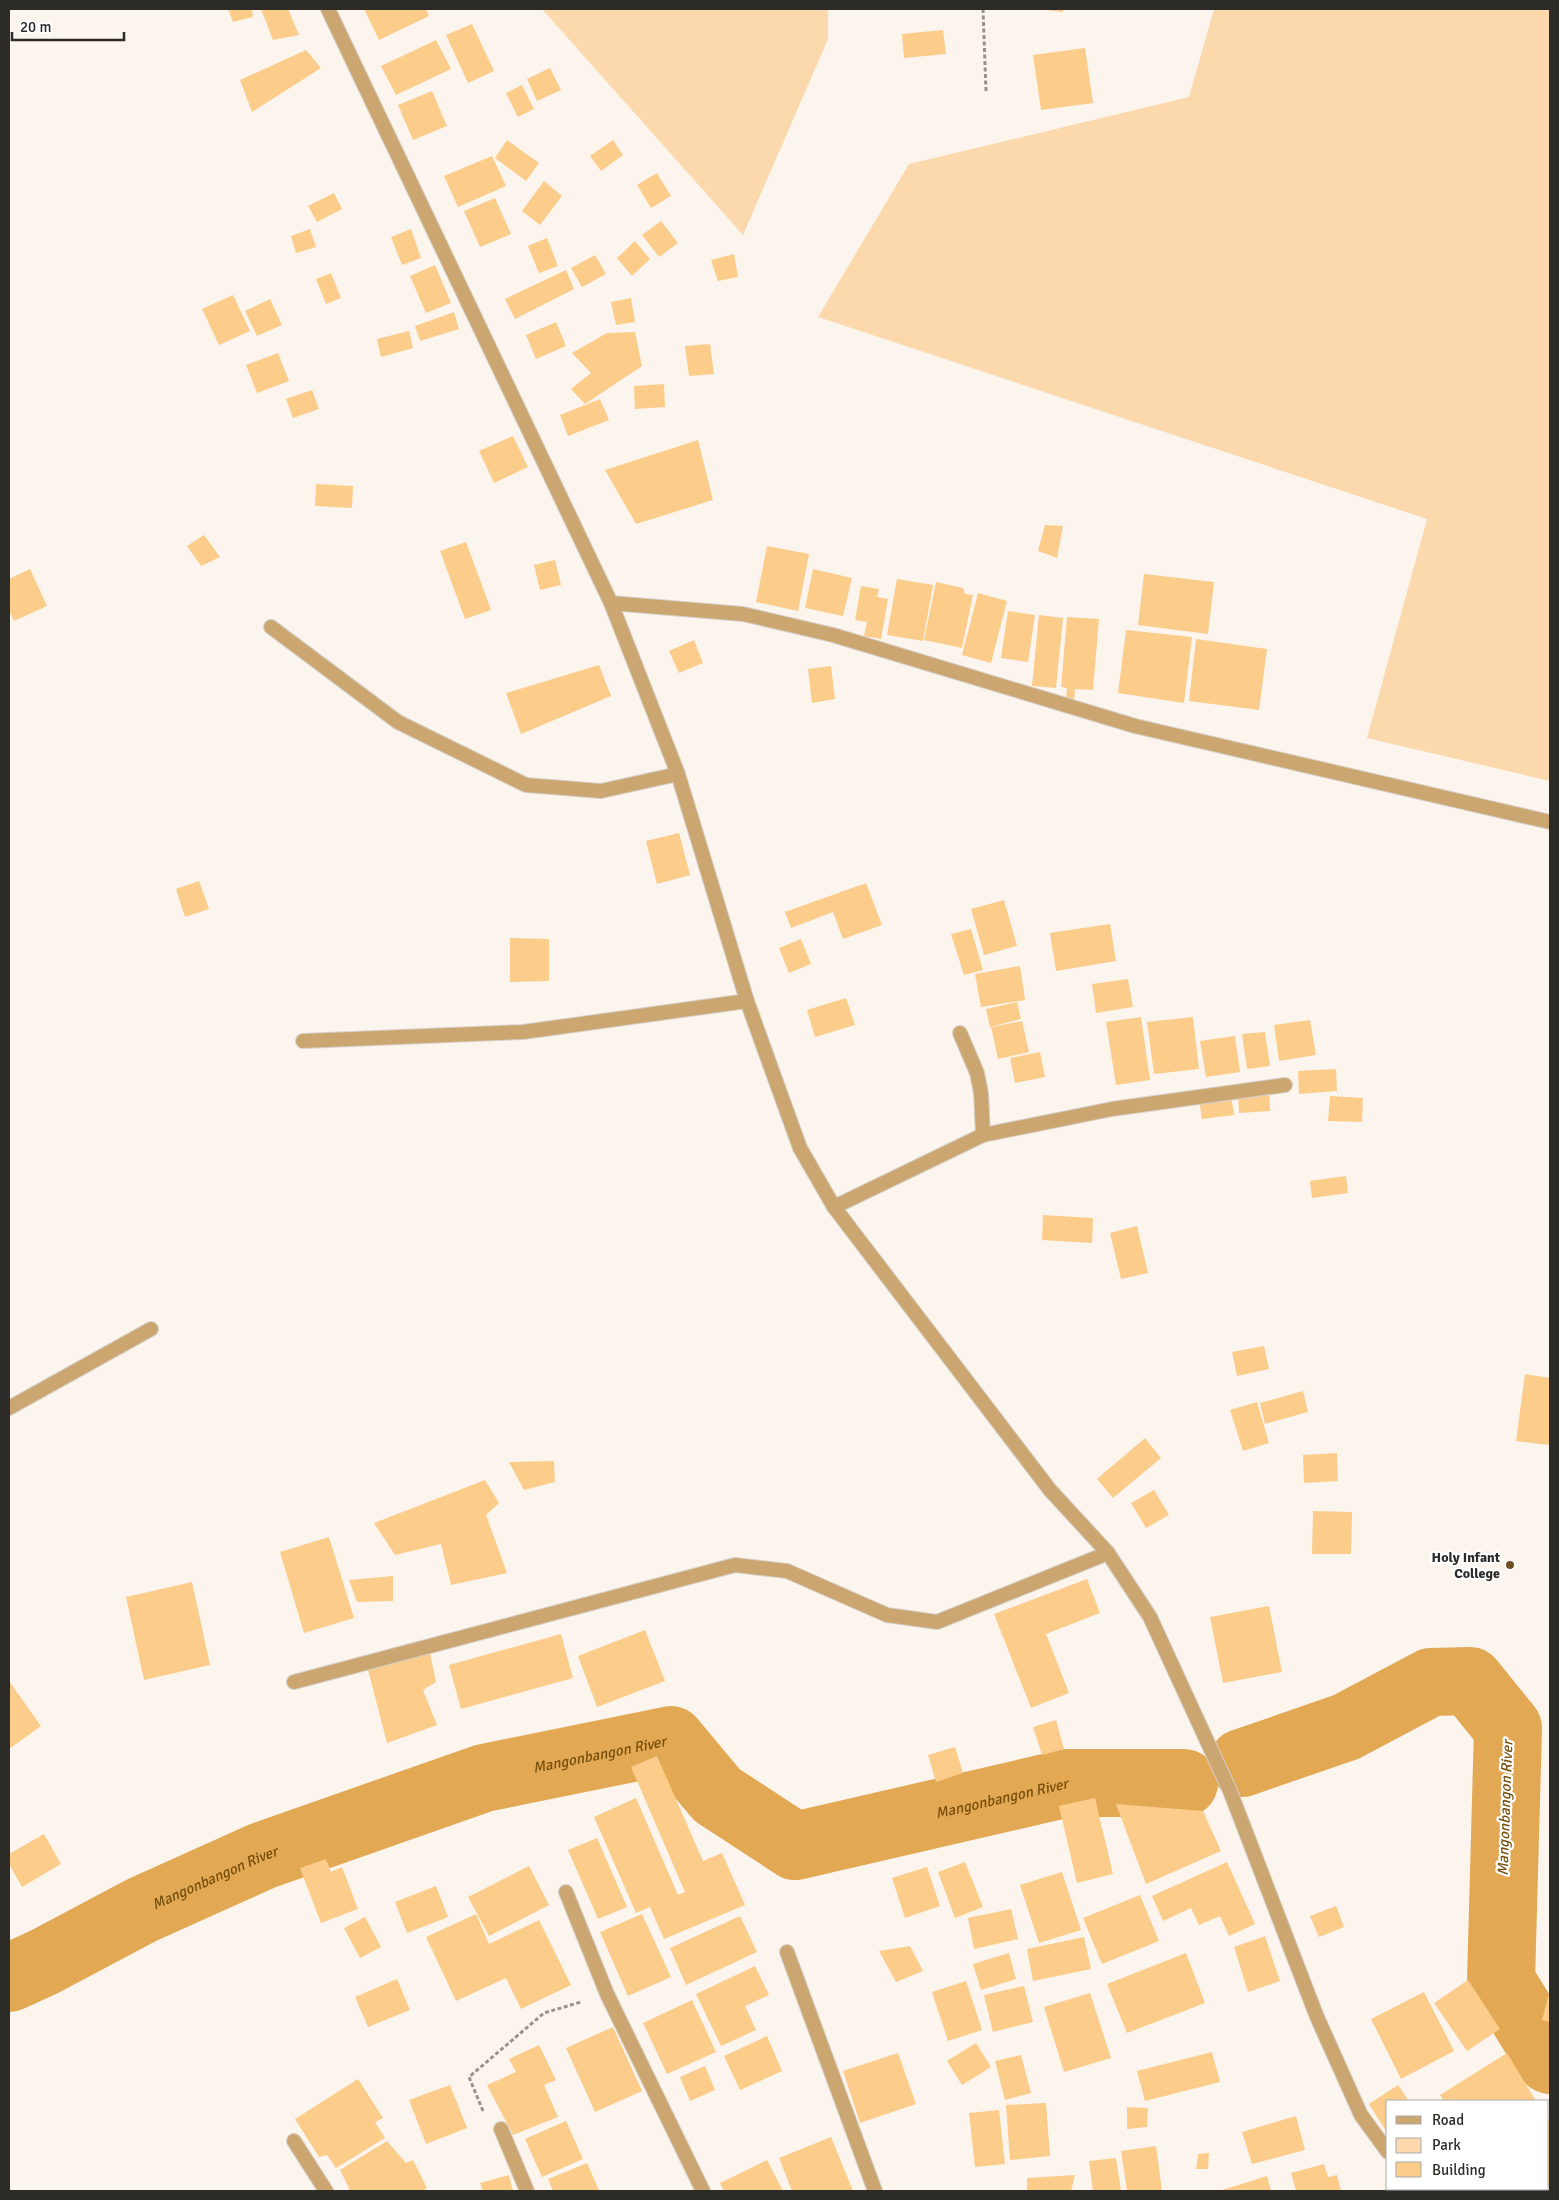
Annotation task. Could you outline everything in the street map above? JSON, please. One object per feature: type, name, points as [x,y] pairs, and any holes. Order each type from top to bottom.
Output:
[{"type":"street","points":[[328,9],[611,603],[678,774],[746,1001],[800,1148],[834,1207],[1050,1490],[1108,1553],[1150,1617],[1230,1791],[1317,2017],[1361,2115],[1386,2149]]},
{"type":"street","points":[[611,603],[743,614],[770,620],[833,635],[1135,726],[1550,822]]},
{"type":"street","points":[[271,627],[398,722],[526,785],[601,791],[678,774]]},
{"type":"street","points":[[303,1041],[523,1032],[746,1001]]},
{"type":"street","points":[[960,1033],[977,1073],[981,1093],[983,1135]]},
{"type":"street","points":[[834,1207],[983,1135],[1112,1109],[1285,1085]]},
{"type":"street","points":[[9,1408],[151,1329]]},
{"type":"street","points":[[294,1682],[735,1565],[787,1571],[888,1615],[937,1622],[1108,1553]]},
{"type":"street","points":[[566,1892],[607,1994],[703,2191]]},
{"type":"street","points":[[787,1952],[875,2191]]},
{"type":"street","points":[[501,2129],[527,2191]]},
{"type":"street","points":[[294,2140],[326,2191]]},
{"type":"path","points":[[983,9],[986,91]]},
{"type":"path","points":[[501,2129],[483,2112],[469,2078],[544,2013],[607,1994]]},
{"type":"green space","points":[[542,9],[828,9],[828,39],[743,235]]},
{"type":"green space","points":[[1214,9],[1550,9],[1550,781],[1367,738],[1427,519],[818,317],[909,164],[1189,97]]},
{"type":"building","points":[[228,9],[252,9],[253,17],[233,22]]},
{"type":"building","points":[[261,9],[288,9],[299,35],[273,40]]},
{"type":"building","points":[[364,9],[426,9],[429,16],[379,40]]},
{"type":"building","points":[[1037,9],[1063,9],[1063,12]]},
{"type":"building","points":[[472,24],[494,71],[468,83],[446,35]]},
{"type":"building","points":[[943,30],[946,54],[904,58],[902,34]]},
{"type":"building","points":[[436,40],[451,69],[396,95],[381,66]]},
{"type":"building","points":[[1085,48],[1093,103],[1041,110],[1033,55]]},
{"type":"building","points":[[306,50],[321,68],[252,112],[240,80]]},
{"type":"building","points":[[550,68],[561,90],[537,101],[527,79]]},
{"type":"building","points":[[522,85],[534,109],[518,117],[506,93]]},
{"type":"building","points":[[432,91],[447,126],[413,140],[398,105]]},
{"type":"building","points":[[507,140],[539,163],[526,181],[495,158]]},
{"type":"building","points":[[613,140],[623,155],[601,171],[590,156]]},
{"type":"building","points":[[492,156],[506,186],[458,207],[444,176]]},
{"type":"building","points":[[657,173],[671,196],[651,208],[637,185]]},
{"type":"building","points":[[544,181],[562,196],[540,225],[522,211]]},
{"type":"building","points":[[334,193],[342,209],[317,222],[308,206]]},
{"type":"building","points":[[495,198],[511,234],[480,247],[464,211]]},
{"type":"building","points":[[661,221],[678,243],[659,257],[642,235]]},
{"type":"building","points":[[310,229],[316,247],[296,253],[291,236]]},
{"type":"building","points":[[411,229],[421,258],[402,265],[391,237]]},
{"type":"building","points":[[547,238],[558,266],[539,273],[528,246]]},
{"type":"building","points":[[635,241],[650,259],[632,276],[617,258]]},
{"type":"building","points":[[734,254],[738,277],[718,281],[711,260]]},
{"type":"building","points":[[595,255],[606,274],[582,287],[571,268]]},
{"type":"building","points":[[435,265],[451,303],[426,313],[410,276]]},
{"type":"building","points":[[566,270],[574,289],[515,319],[505,299]]},
{"type":"building","points":[[331,273],[341,298],[326,304],[316,279]]},
{"type":"building","points":[[233,295],[250,331],[219,345],[202,309]]},
{"type":"building","points":[[631,298],[635,322],[616,325],[611,302]]},
{"type":"building","points":[[270,299],[282,325],[257,336],[245,311]]},
{"type":"building","points":[[454,312],[459,329],[420,341],[415,326]]},
{"type":"building","points":[[556,322],[566,346],[536,359],[526,335]]},
{"type":"building","points":[[409,331],[413,348],[381,357],[377,339]]},
{"type":"building","points":[[635,332],[642,366],[585,404],[571,389],[591,373],[572,353],[607,333]]},
{"type":"building","points":[[710,344],[714,374],[689,376],[685,346]]},
{"type":"building","points":[[278,353],[289,381],[257,393],[246,365]]},
{"type":"building","points":[[664,384],[665,407],[635,409],[634,386]]},
{"type":"building","points":[[312,390],[319,409],[293,418],[286,399]]},
{"type":"building","points":[[600,399],[609,420],[568,436],[560,415]]},
{"type":"building","points":[[513,436],[528,467],[494,483],[479,451]]},
{"type":"building","points":[[698,440],[713,500],[636,524],[605,470]]},
{"type":"building","points":[[316,484],[353,486],[352,508],[315,506]]},
{"type":"building","points":[[1045,525],[1063,526],[1057,558],[1038,551]]},
{"type":"building","points":[[204,535],[220,557],[201,566],[187,546]]},
{"type":"building","points":[[466,542],[491,610],[465,619],[440,551]]},
{"type":"building","points":[[767,546],[809,554],[798,611],[756,602]]},
{"type":"building","points":[[555,560],[561,585],[540,590],[534,565]]},
{"type":"building","points":[[30,569],[47,606],[14,621],[9,610],[9,579]]},
{"type":"building","points":[[813,569],[852,578],[843,616],[805,608]]},
{"type":"building","points":[[1144,574],[1214,582],[1208,634],[1138,625]]},
{"type":"building","points":[[897,579],[933,585],[923,641],[887,635]]},
{"type":"building","points":[[936,582],[963,588],[965,594],[973,595],[962,648],[924,640]]},
{"type":"building","points":[[861,586],[879,589],[877,597],[888,599],[881,639],[864,636],[867,622],[855,620]]},
{"type":"building","points":[[978,593],[1007,601],[991,663],[962,655]]},
{"type":"building","points":[[1008,611],[1035,615],[1028,662],[1001,658]]},
{"type":"building","points":[[1039,615],[1063,618],[1056,688],[1032,686]]},
{"type":"building","points":[[1067,617],[1099,619],[1093,690],[1075,689],[1074,702],[1066,701],[1067,688],[1061,687]]},
{"type":"building","points":[[1126,630],[1192,637],[1184,703],[1118,693]]},
{"type":"building","points":[[1196,639],[1267,649],[1259,710],[1189,701]]},
{"type":"building","points":[[694,640],[703,663],[679,673],[669,651]]},
{"type":"building","points":[[599,665],[611,696],[521,734],[506,693]]},
{"type":"building","points":[[831,666],[835,699],[812,703],[808,669]]},
{"type":"building","points":[[679,833],[690,875],[657,884],[646,841]]},
{"type":"building","points":[[199,881],[209,909],[185,917],[176,889]]},
{"type":"building","points":[[866,883],[882,925],[843,939],[833,912],[791,928],[785,912]]},
{"type":"building","points":[[1004,900],[1017,946],[984,955],[971,909]]},
{"type":"building","points":[[1110,924],[1116,961],[1056,971],[1050,933]]},
{"type":"building","points":[[971,929],[983,970],[964,975],[951,934]]},
{"type":"building","points":[[510,938],[549,939],[549,981],[510,982]]},
{"type":"building","points":[[801,939],[811,964],[789,973],[779,948]]},
{"type":"building","points":[[1020,966],[1025,1000],[981,1007],[975,974]]},
{"type":"building","points":[[1128,979],[1133,1007],[1096,1013],[1092,984]]},
{"type":"building","points":[[846,998],[855,1025],[815,1037],[807,1010]]},
{"type":"building","points":[[1017,1002],[1021,1019],[990,1027],[986,1009]]},
{"type":"building","points":[[1141,1017],[1150,1080],[1116,1085],[1106,1022]]},
{"type":"building","points":[[1193,1017],[1199,1069],[1154,1074],[1147,1022]]},
{"type":"building","points":[[1310,1020],[1316,1055],[1279,1061],[1274,1025]]},
{"type":"building","points":[[1022,1021],[1029,1052],[998,1059],[991,1027]]},
{"type":"building","points":[[1265,1032],[1270,1066],[1247,1069],[1242,1034]]},
{"type":"building","points":[[1235,1036],[1240,1072],[1206,1077],[1200,1041]]},
{"type":"building","points":[[1040,1052],[1045,1077],[1015,1083],[1010,1058]]},
{"type":"building","points":[[1336,1069],[1337,1091],[1299,1094],[1298,1071]]},
{"type":"building","points":[[1269,1091],[1270,1111],[1239,1113],[1238,1093]]},
{"type":"building","points":[[1231,1095],[1234,1115],[1202,1119],[1199,1099]]},
{"type":"building","points":[[1330,1096],[1363,1098],[1362,1122],[1328,1121]]},
{"type":"building","points":[[1346,1176],[1348,1193],[1312,1198],[1310,1181]]},
{"type":"building","points":[[1043,1215],[1093,1218],[1092,1243],[1042,1240]]},
{"type":"building","points":[[1137,1226],[1148,1273],[1121,1279],[1110,1233]]},
{"type":"building","points":[[1264,1346],[1269,1369],[1237,1376],[1232,1352]]},
{"type":"building","points":[[1525,1374],[1550,1378],[1550,1445],[1516,1441]]},
{"type":"building","points":[[1303,1391],[1308,1412],[1265,1424],[1260,1403]]},
{"type":"building","points":[[1257,1402],[1269,1443],[1243,1451],[1230,1410]]},
{"type":"building","points":[[1145,1438],[1161,1458],[1113,1498],[1097,1479]]},
{"type":"building","points":[[1337,1453],[1338,1481],[1304,1483],[1303,1455]]},
{"type":"building","points":[[554,1461],[555,1482],[524,1490],[509,1462]]},
{"type":"building","points":[[485,1480],[499,1503],[486,1515],[507,1573],[451,1585],[441,1544],[395,1555],[374,1523]]},
{"type":"building","points":[[1154,1490],[1169,1515],[1146,1528],[1131,1503]]},
{"type":"building","points":[[1313,1511],[1352,1512],[1351,1554],[1312,1554]]},
{"type":"building","points":[[329,1537],[354,1618],[304,1633],[280,1552]]},
{"type":"building","points":[[393,1576],[393,1601],[357,1602],[349,1580]]},
{"type":"building","points":[[1087,1579],[1100,1613],[1046,1634],[1069,1693],[1031,1708],[994,1614]]},
{"type":"building","points":[[192,1582],[210,1665],[144,1680],[126,1597]]},
{"type":"building","points":[[1269,1606],[1282,1672],[1223,1683],[1210,1617]]},
{"type":"building","points":[[645,1630],[665,1681],[597,1707],[578,1656]]},
{"type":"building","points":[[561,1634],[573,1678],[461,1709],[449,1665]]},
{"type":"building","points":[[429,1648],[436,1682],[423,1690],[437,1725],[387,1743],[368,1670]]},
{"type":"building","points":[[9,1681],[41,1726],[9,1749]]},
{"type":"building","points":[[1056,1720],[1064,1749],[1042,1755],[1033,1727]]},
{"type":"building","points":[[955,1747],[963,1773],[936,1782],[928,1755]]},
{"type":"building","points":[[657,1756],[703,1861],[722,1853],[745,1905],[664,1939],[650,1907],[636,1913],[594,1817],[636,1798],[678,1895],[685,1892],[631,1767]]},
{"type":"building","points":[[1095,1798],[1113,1874],[1077,1883],[1059,1806]]},
{"type":"building","points":[[1116,1804],[1203,1811],[1221,1851],[1146,1884]]},
{"type":"building","points":[[44,1834],[61,1864],[22,1887],[9,1864],[9,1854]]},
{"type":"building","points":[[597,1838],[627,1907],[598,1919],[568,1850]]},
{"type":"building","points":[[326,1859],[331,1872],[342,1867],[358,1909],[321,1923],[300,1868]]},
{"type":"building","points":[[965,1862],[983,1907],[955,1918],[938,1872]]},
{"type":"building","points":[[1227,1862],[1255,1924],[1229,1936],[1220,1916],[1199,1925],[1191,1908],[1163,1921],[1152,1896]]},
{"type":"building","points":[[529,1866],[549,1905],[489,1936],[468,1897]]},
{"type":"building","points":[[927,1867],[940,1906],[905,1918],[892,1878]]},
{"type":"building","points":[[1062,1872],[1081,1930],[1039,1943],[1020,1885]]},
{"type":"building","points":[[436,1886],[448,1917],[407,1933],[395,1902]]},
{"type":"building","points":[[1140,1895],[1159,1941],[1102,1964],[1083,1918]]},
{"type":"building","points":[[1336,1906],[1344,1927],[1319,1937],[1310,1916]]},
{"type":"building","points":[[1011,1909],[1018,1939],[974,1949],[968,1918]]},
{"type":"building","points":[[476,1914],[489,1944],[539,1920],[571,1985],[521,2009],[506,1978],[456,2001],[426,1937]]},
{"type":"building","points":[[642,1914],[671,1977],[628,1996],[600,1932]]},
{"type":"building","points":[[740,1916],[757,1952],[686,1985],[670,1948]]},
{"type":"building","points":[[365,1917],[381,1947],[360,1958],[344,1928]]},
{"type":"building","points":[[1265,1936],[1280,1981],[1248,1992],[1234,1947]]},
{"type":"building","points":[[1084,1937],[1091,1969],[1033,1981],[1027,1949]]},
{"type":"building","points":[[910,1946],[923,1971],[896,1982],[879,1951]]},
{"type":"building","points":[[1009,1953],[1016,1979],[981,1990],[973,1964]]},
{"type":"building","points":[[1186,1953],[1205,2003],[1127,2033],[1107,1984]]},
{"type":"building","points":[[755,1966],[769,1995],[745,2006],[756,2030],[721,2046],[696,1994]]},
{"type":"building","points":[[397,1979],[410,2010],[368,2027],[355,1997]]},
{"type":"building","points":[[1468,1980],[1500,2029],[1467,2051],[1434,2003]]},
{"type":"building","points":[[966,1981],[982,2030],[948,2041],[932,1992]]},
{"type":"building","points":[[1024,1986],[1033,2022],[993,2032],[984,1995]]},
{"type":"building","points":[[1550,1990],[1550,2022],[1542,2020]]},
{"type":"building","points":[[1424,1992],[1454,2051],[1401,2079],[1371,2019]]},
{"type":"building","points":[[1090,1993],[1111,2058],[1064,2072],[1044,2007]]},
{"type":"building","points":[[692,2000],[716,2052],[667,2074],[643,2023]]},
{"type":"building","points":[[613,2027],[642,2091],[595,2112],[566,2048]]},
{"type":"building","points":[[767,2036],[782,2071],[740,2090],[724,2056]]},
{"type":"building","points":[[976,2043],[991,2067],[962,2085],[947,2061]]},
{"type":"building","points":[[539,2045],[556,2080],[544,2085],[558,2117],[513,2135],[487,2085],[516,2072],[509,2059]]},
{"type":"building","points":[[1212,2052],[1220,2082],[1145,2101],[1137,2071]]},
{"type":"building","points":[[898,2053],[916,2104],[860,2123],[843,2071]]},
{"type":"building","points":[[1507,2053],[1535,2100],[1443,2100],[1440,2095]]},
{"type":"building","points":[[1021,2055],[1031,2093],[1005,2100],[995,2061]]},
{"type":"building","points":[[705,2066],[715,2090],[690,2101],[680,2077]]},
{"type":"building","points":[[358,2079],[383,2118],[375,2122],[385,2138],[336,2168],[327,2155],[319,2157],[295,2119]]},
{"type":"building","points":[[450,2085],[467,2128],[426,2144],[409,2100]]},
{"type":"building","points":[[1398,2085],[1408,2100],[1386,2100],[1386,2131],[1369,2104]]},
{"type":"building","points":[[1046,2103],[1050,2156],[1010,2160],[1006,2105]]},
{"type":"building","points":[[1127,2107],[1148,2108],[1147,2127],[1127,2129]]},
{"type":"building","points":[[999,2110],[1005,2164],[975,2167],[969,2113]]},
{"type":"building","points":[[1296,2116],[1305,2150],[1252,2164],[1242,2132]]},
{"type":"building","points":[[566,2121],[583,2159],[542,2177],[525,2139]]},
{"type":"building","points":[[1549,2121],[1550,2123],[1549,2185]]},
{"type":"building","points":[[831,2137],[853,2191],[792,2191],[779,2158]]},
{"type":"building","points":[[387,2141],[406,2163],[413,2160],[427,2188],[422,2191],[348,2191],[349,2188],[340,2170]]},
{"type":"building","points":[[1156,2146],[1162,2191],[1127,2191],[1121,2151]]},
{"type":"building","points":[[1209,2153],[1208,2169],[1196,2169],[1198,2154]]},
{"type":"building","points":[[1116,2158],[1121,2191],[1093,2191],[1089,2161]]},
{"type":"building","points":[[767,2160],[783,2191],[724,2191],[720,2183]]},
{"type":"building","points":[[587,2163],[599,2190],[553,2191],[548,2179]]},
{"type":"building","points":[[1324,2164],[1328,2177],[1337,2175],[1341,2191],[1296,2191],[1291,2173]]},
{"type":"building","points":[[509,2175],[513,2191],[483,2191],[480,2183]]},
{"type":"building","points":[[1075,2175],[1071,2191],[1027,2191],[1027,2178]]},
{"type":"building","points":[[1267,2176],[1271,2191],[1219,2191]]},
{"type":"building","points":[[1500,2190],[1541,2190],[1539,2191]]},
{"type":"waterway","name":"Mangonbangon River","points":[[1242,1763],[1346,1727],[1431,1682],[1470,1681],[1508,1728],[1501,1981],[1550,2060]]},
{"type":"waterway","name":"Mangonbangon River","points":[[9,1978],[44,1962],[142,1910],[262,1856],[484,1778],[671,1740],[717,1795],[795,1846],[1068,1783],[1184,1783]]},
{"type":"place","name":"Holy Infant College","points":[[1510,1565]]}]
